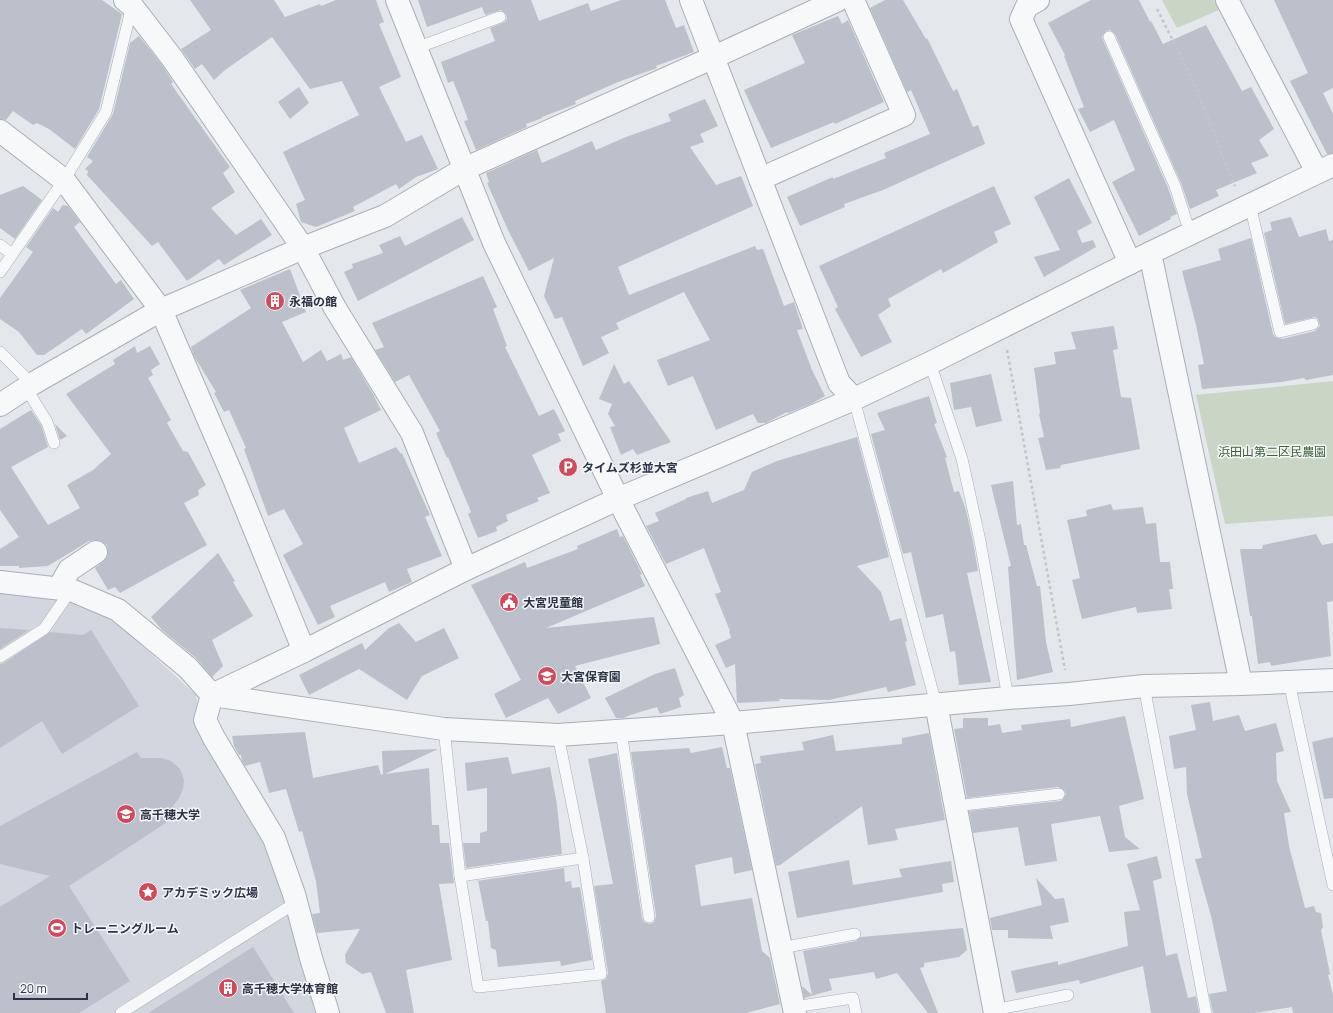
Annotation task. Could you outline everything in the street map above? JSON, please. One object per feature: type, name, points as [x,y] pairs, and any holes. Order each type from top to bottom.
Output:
[{"type":"street","points":[[397,0],[494,243],[618,499],[734,723],[795,1010]]},
{"type":"street","points":[[691,0],[712,58],[839,383],[854,399]]},
{"type":"street","points":[[0,404],[161,310],[303,248],[385,216],[464,169],[838,0]]},
{"type":"street","points":[[760,180],[904,115],[853,0]]},
{"type":"street","points":[[1038,0],[1027,6],[1020,19],[1130,263]]},
{"type":"street","points":[[328,1013],[311,958],[297,902],[274,838],[214,738],[205,720],[212,695],[304,651],[466,569],[618,499],[854,399],[930,363],[1150,252],[1325,168],[1228,0]]},
{"type":"street","points":[[130,2],[177,65],[303,248],[335,308],[412,433],[466,569]]},
{"type":"street","points":[[0,131],[64,180],[161,310],[234,479],[304,651]]},
{"type":"street","points":[[1150,252],[1241,684]]},
{"type":"street","points":[[65,589],[69,570],[96,552]]},
{"type":"street","points":[[0,582],[65,589],[118,610],[188,668],[212,695],[444,729],[558,735],[734,723],[936,704],[1069,694],[1144,686],[1333,680]]},
{"type":"street","points":[[936,704],[994,1011]]},
{"type":"lane","points":[[0,272],[64,180],[106,112],[130,2]]},
{"type":"lane","points":[[416,48],[500,17]]},
{"type":"lane","points":[[1109,37],[1175,186],[1190,233]]},
{"type":"lane","points":[[1247,206],[1280,332],[1313,324]]},
{"type":"lane","points":[[0,245],[12,254]]},
{"type":"lane","points":[[0,352],[29,386],[47,422],[54,443]]},
{"type":"lane","points":[[930,363],[962,459],[980,541],[1008,698]]},
{"type":"lane","points":[[854,399],[936,704]]},
{"type":"lane","points":[[0,657],[44,629],[65,589]]},
{"type":"lane","points":[[1288,682],[1333,885]]},
{"type":"lane","points":[[1144,686],[1206,1013]]},
{"type":"lane","points":[[444,729],[460,876],[478,987],[601,974],[583,858],[558,735]]},
{"type":"lane","points":[[621,731],[649,917]]},
{"type":"lane","points":[[955,806],[1059,794]]},
{"type":"lane","points":[[460,876],[583,858]]},
{"type":"lane","points":[[121,1013],[297,902]]},
{"type":"lane","points":[[781,948],[855,934]]},
{"type":"lane","points":[[994,1011],[1068,995]]},
{"type":"lane","points":[[795,1010],[853,998],[856,1013]]},
{"type":"path","points":[[1158,9],[1194,83],[1247,206]]},
{"type":"path","points":[[1002,326],[1069,694]]},
{"type":"shaded area","name":"高千穂大学","points":[[0,591],[70,599],[104,615],[127,632],[196,695],[201,729],[273,854],[285,886],[315,1013],[0,1013]]},
{"type":"green space","points":[[1162,0],[1214,0],[1219,10],[1177,28]]},
{"type":"green space","name":"浜田山第二区民農園","points":[[1333,381],[1333,516],[1225,524],[1196,395]]},
{"type":"building","points":[[0,0],[102,0],[122,14],[99,109],[75,149],[49,129],[37,123],[33,125],[13,111],[6,120],[0,119]]},
{"type":"building","points":[[190,0],[274,0],[285,17],[320,4],[321,6],[336,0],[376,0],[384,22],[379,24],[401,77],[379,87],[406,142],[422,135],[438,169],[416,177],[399,189],[396,184],[353,207],[355,211],[316,227],[301,222],[296,204],[305,200],[283,152],[359,115],[342,81],[310,89],[272,37],[225,70],[214,80],[202,64],[195,69],[181,49],[211,30]]},
{"type":"building","points":[[418,0],[531,0],[539,21],[588,3],[591,11],[621,0],[665,0],[676,28],[684,25],[694,52],[656,66],[657,68],[618,82],[575,101],[576,104],[526,124],[527,127],[476,150],[464,121],[468,120],[460,98],[453,81],[448,83],[441,62],[495,41],[490,28],[505,22],[507,19],[506,14],[501,10],[485,15],[482,7],[427,27]]},
{"type":"building","points":[[885,0],[903,0],[926,39],[927,38],[953,91],[957,89],[973,127],[978,125],[985,144],[883,190],[844,204],[845,207],[800,226],[787,197],[833,177],[833,179],[886,158],[884,153],[930,134],[911,90],[907,92],[870,8]]},
{"type":"building","points":[[1091,0],[1139,0],[1163,44],[1206,25],[1242,91],[1251,87],[1274,129],[1259,140],[1269,156],[1251,163],[1257,173],[1216,190],[1219,196],[1190,209],[1181,183],[1115,34],[1110,30],[1106,31],[1102,36],[1103,40],[1168,188],[1177,214],[1170,217],[1171,219],[1139,236],[1112,182],[1135,170],[1114,120],[1090,132],[1078,109],[1084,107],[1064,56],[1065,55],[1048,23]]},
{"type":"building","points":[[1274,0],[1333,0],[1333,88],[1323,93],[1333,114],[1333,153],[1327,154],[1290,81],[1308,73]]},
{"type":"building","points":[[838,16],[842,24],[848,20],[884,102],[835,124],[834,122],[771,148],[744,90],[805,63],[792,35]]},
{"type":"building","points":[[139,36],[162,65],[173,82],[171,84],[230,167],[223,173],[235,192],[211,208],[236,235],[261,219],[272,235],[224,265],[219,259],[187,281],[158,242],[152,246],[87,175],[88,171],[85,169],[93,161],[87,157],[113,114],[130,43]]},
{"type":"building","points":[[299,87],[309,103],[290,119],[278,102]]},
{"type":"building","points":[[705,99],[718,126],[700,134],[704,142],[690,147],[716,185],[741,176],[753,206],[618,267],[629,295],[755,246],[757,250],[763,249],[784,306],[794,302],[803,329],[797,330],[812,370],[825,396],[811,404],[788,413],[787,412],[766,423],[758,423],[753,414],[716,430],[693,376],[668,386],[657,360],[710,340],[684,292],[616,323],[619,329],[601,337],[609,353],[583,366],[562,317],[555,319],[544,296],[554,258],[529,271],[508,230],[487,183],[489,182],[486,173],[537,150],[542,163],[592,141],[596,150],[626,137],[671,121],[668,114]]},
{"type":"building","points":[[1069,178],[1092,223],[1077,231],[1082,243],[1093,240],[1096,247],[1044,277],[1034,257],[1060,250],[1034,197]]},
{"type":"building","points":[[23,186],[42,200],[15,239],[0,228],[0,195]]},
{"type":"building","points":[[994,186],[1011,224],[994,232],[998,242],[943,273],[941,269],[888,299],[891,306],[878,315],[892,342],[861,357],[835,309],[838,307],[819,266]]},
{"type":"building","points":[[63,205],[68,206],[80,222],[74,227],[116,284],[121,280],[134,299],[86,334],[82,329],[44,355],[37,355],[19,332],[0,319],[0,298],[33,252],[26,247],[53,208],[58,212]]},
{"type":"building","points":[[462,217],[474,240],[358,301],[344,272],[353,268],[352,264],[383,253],[379,245],[400,236],[405,246]]},
{"type":"building","points":[[1291,217],[1299,237],[1326,229],[1329,241],[1333,240],[1333,375],[1306,380],[1304,378],[1282,382],[1202,389],[1198,365],[1204,364],[1182,271],[1221,260],[1218,249],[1251,238],[1273,334],[1275,337],[1282,339],[1315,331],[1320,326],[1318,319],[1315,317],[1285,324],[1264,233],[1272,230],[1270,222]]},
{"type":"building","points":[[290,269],[306,312],[282,322],[303,362],[321,350],[327,361],[341,354],[343,360],[351,357],[381,410],[344,428],[359,463],[396,447],[401,454],[402,453],[430,515],[425,517],[442,556],[407,569],[412,582],[389,592],[385,582],[330,606],[335,617],[318,625],[283,555],[303,544],[284,509],[268,516],[244,449],[246,448],[229,410],[224,412],[214,393],[216,392],[194,356],[191,347],[251,308],[240,290]]},
{"type":"building","points":[[483,276],[497,307],[493,309],[507,346],[505,347],[539,416],[554,409],[565,431],[558,434],[561,441],[532,455],[550,493],[537,498],[539,501],[506,515],[508,521],[496,527],[497,531],[478,538],[468,514],[471,512],[448,457],[447,458],[436,433],[440,431],[409,375],[395,382],[375,350],[384,347],[372,323]]},
{"type":"building","points":[[1114,326],[1118,349],[1113,350],[1121,397],[1131,398],[1140,449],[1061,465],[1060,468],[1046,470],[1038,438],[1044,437],[1039,414],[1034,368],[1056,364],[1054,352],[1076,349],[1071,332]]},
{"type":"building","points":[[135,346],[137,353],[150,346],[160,364],[151,370],[153,375],[148,378],[171,420],[167,423],[183,451],[188,452],[206,485],[198,490],[199,495],[184,503],[207,545],[120,593],[115,587],[108,590],[95,568],[107,557],[107,545],[101,541],[89,541],[48,566],[19,568],[19,566],[0,566],[0,549],[19,537],[0,510],[0,429],[31,410],[41,425],[48,447],[11,467],[48,525],[80,508],[67,485],[93,470],[111,454],[66,394],[115,364],[113,360]]},
{"type":"building","points":[[614,364],[624,384],[629,381],[671,442],[637,455],[633,449],[621,455],[610,427],[615,426],[608,414],[612,404],[599,399]]},
{"type":"building","points":[[991,374],[1002,421],[976,427],[971,407],[954,410],[950,383]]},
{"type":"building","points":[[929,396],[937,423],[934,424],[947,457],[945,458],[954,492],[959,491],[966,510],[973,542],[978,571],[967,573],[991,682],[959,685],[955,651],[950,652],[943,614],[926,618],[911,552],[903,554],[871,434],[885,430],[877,413]]},
{"type":"building","points":[[55,424],[67,436],[60,440]]},
{"type":"building","points":[[857,437],[889,557],[857,566],[881,592],[890,621],[901,618],[907,641],[905,642],[916,685],[888,692],[886,687],[829,700],[779,699],[780,701],[737,703],[735,664],[726,668],[715,645],[731,638],[730,631],[715,594],[721,592],[704,548],[666,564],[646,526],[659,521],[655,513],[686,498],[708,491],[712,503],[744,490],[752,472],[777,461]]},
{"type":"building","points":[[1013,481],[1017,525],[1021,524],[1024,545],[1026,545],[1037,586],[1040,586],[1046,642],[1053,672],[1017,680],[1008,567],[1011,566],[991,485]]},
{"type":"building","points":[[1111,504],[1113,510],[1143,507],[1146,524],[1156,523],[1160,562],[1170,562],[1173,589],[1169,589],[1172,609],[1137,613],[1136,607],[1082,619],[1072,580],[1080,578],[1067,520],[1087,516],[1086,510]]},
{"type":"building","points":[[617,529],[620,537],[623,536],[642,574],[640,575],[645,586],[546,628],[654,617],[660,644],[575,666],[591,698],[558,714],[548,698],[506,718],[494,694],[521,680],[471,585],[525,562],[527,568],[578,549],[577,546]]},
{"type":"building","points":[[1316,534],[1322,545],[1333,543],[1333,601],[1327,602],[1331,656],[1271,666],[1270,662],[1258,664],[1252,616],[1250,616],[1240,549],[1262,549],[1263,545]]},
{"type":"building","points":[[218,553],[235,581],[233,582],[253,616],[212,640],[223,666],[212,677],[196,658],[162,630],[151,617]]},
{"type":"building","points":[[399,623],[416,642],[444,628],[459,658],[422,676],[407,700],[359,669],[309,695],[299,675],[362,643],[365,650],[389,628]]},
{"type":"building","points":[[0,628],[29,630],[0,649]]},
{"type":"building","points":[[91,630],[139,706],[62,754],[42,721],[0,748],[0,664],[4,663],[50,632],[83,635]]},
{"type":"building","points":[[675,668],[684,695],[679,698],[681,707],[660,714],[657,707],[624,718],[616,718],[605,698],[655,674]]},
{"type":"building","points":[[1210,702],[1213,721],[1239,715],[1245,731],[1276,723],[1284,751],[1276,753],[1277,781],[1291,812],[1284,813],[1289,846],[1305,908],[1314,906],[1316,912],[1321,913],[1323,927],[1321,930],[1330,974],[1328,975],[1333,995],[1333,1013],[1293,1013],[1292,1007],[1254,1013],[1213,1013],[1209,994],[1227,991],[1211,916],[1195,859],[1202,858],[1187,794],[1186,767],[1174,769],[1169,736],[1196,730],[1191,705]]},
{"type":"building","points":[[1125,716],[1144,799],[1119,806],[1125,837],[1140,849],[1109,852],[1100,816],[1051,824],[1057,861],[1025,866],[1018,827],[973,833],[969,811],[1060,801],[1066,794],[1064,790],[1058,787],[967,798],[954,729],[963,728],[963,718],[988,718],[988,726],[1000,724],[1002,733],[1022,730],[1021,725],[1070,719],[1071,727]]},
{"type":"building","points":[[305,732],[313,778],[378,765],[381,775],[383,774],[382,751],[438,749],[385,774],[429,768],[432,825],[439,825],[440,843],[449,843],[454,883],[439,884],[452,960],[406,970],[414,1013],[386,1013],[371,972],[362,974],[346,963],[345,955],[360,929],[317,933],[312,914],[320,913],[316,881],[302,831],[299,832],[286,789],[269,793],[260,762],[245,766],[241,755],[239,755],[234,746],[232,736]]},
{"type":"building","points":[[929,733],[945,820],[895,829],[898,840],[868,845],[862,806],[780,865],[776,866],[755,764],[761,763],[760,756],[804,750],[802,742],[833,735],[836,751],[902,744],[902,738]]},
{"type":"building","points":[[1333,737],[1333,798],[1324,799],[1312,742]]},
{"type":"building","points":[[722,747],[727,768],[730,768],[752,870],[734,874],[732,857],[695,865],[701,906],[752,898],[762,951],[770,958],[780,1004],[746,1013],[606,1013],[601,981],[606,979],[608,973],[594,886],[613,884],[588,759],[617,753],[642,918],[644,922],[650,924],[654,922],[656,916],[631,752],[689,748],[691,753]]},
{"type":"building","points":[[137,752],[141,758],[162,758],[171,761],[180,769],[184,780],[183,789],[173,806],[178,815],[69,886],[130,981],[79,1013],[0,1013],[0,907],[50,876],[0,864],[0,826]]},
{"type":"building","points":[[508,757],[512,774],[550,767],[557,805],[562,854],[466,868],[463,843],[480,843],[480,833],[487,831],[487,788],[467,791],[465,763]]},
{"type":"building","points":[[1157,856],[1162,878],[1153,881],[1166,956],[1177,953],[1188,998],[1196,996],[1199,1013],[1151,1013],[1143,966],[1080,984],[1079,980],[1016,993],[1011,971],[1058,961],[1058,965],[1128,946],[1124,912],[1140,910],[1127,864]]},
{"type":"building","points":[[849,860],[853,885],[902,877],[899,869],[951,861],[954,882],[942,884],[943,892],[797,918],[788,872]]},
{"type":"building","points":[[564,868],[565,882],[571,881],[572,888],[580,887],[592,960],[561,966],[560,961],[498,967],[496,950],[491,948],[488,921],[486,921],[478,881]]},
{"type":"building","points":[[1036,878],[1055,899],[1064,898],[1069,922],[1050,926],[1053,939],[1008,938],[1008,930],[992,930],[990,918],[1042,905]]},
{"type":"building","points":[[963,928],[967,950],[959,957],[924,963],[924,967],[920,968],[938,1013],[928,1013],[897,973],[876,979],[874,972],[829,979],[832,990],[804,998],[802,986],[812,995],[803,951],[856,941],[861,937]]},
{"type":"building","points":[[253,947],[294,1013],[148,1013]]},
{"type":"place","name":"永福の館","points":[[275,301]]},
{"type":"place","name":"タイムズ杉並大宮","points":[[568,467]]},
{"type":"place","name":"大宮児童館","points":[[509,602]]},
{"type":"place","name":"大宮保育園","points":[[547,676]]},
{"type":"place","name":"高千穂大学","points":[[126,814]]},
{"type":"place","name":"アカデミック広場","points":[[148,892]]},
{"type":"place","name":"トレーニングルーム","points":[[57,928]]},
{"type":"place","name":"高千穂大学体育館","points":[[228,988]]}]
